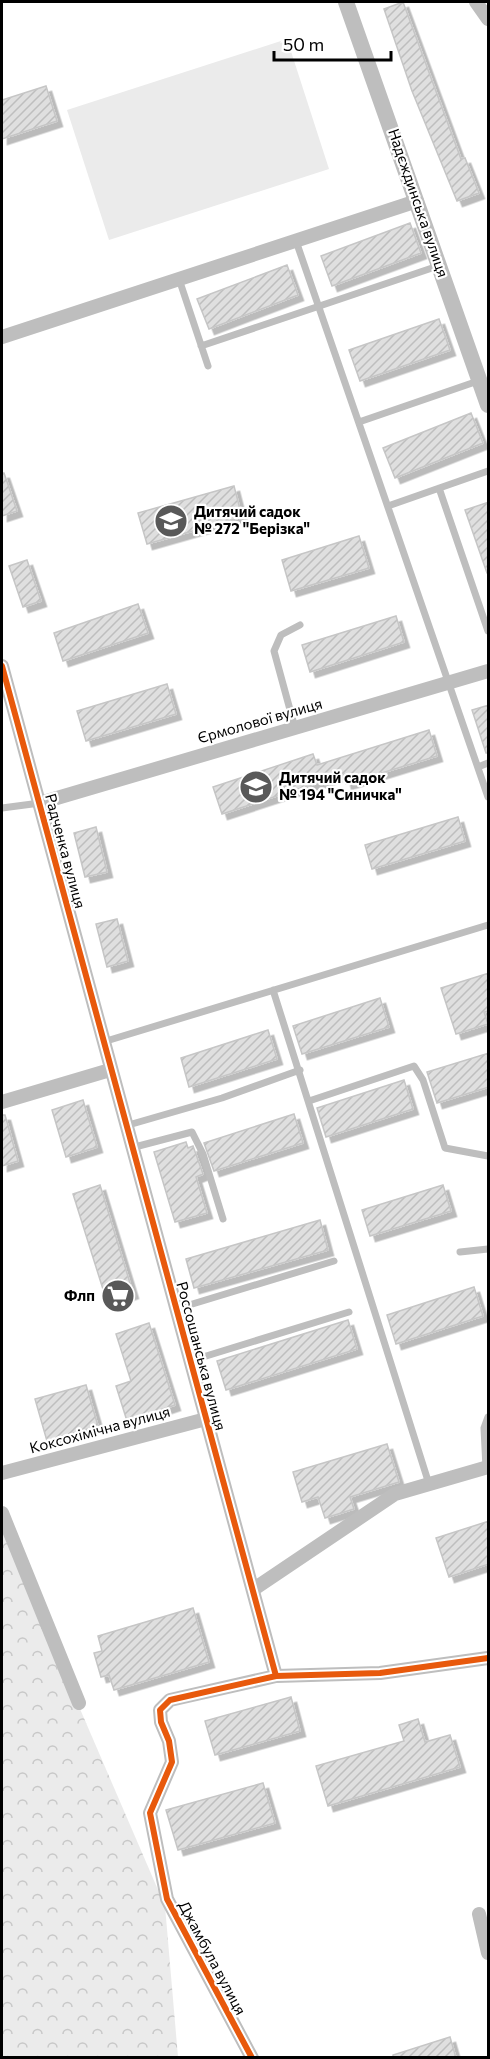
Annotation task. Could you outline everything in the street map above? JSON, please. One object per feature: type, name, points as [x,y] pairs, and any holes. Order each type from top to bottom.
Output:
[{"type":"street","name":"Надєждинська вулиця","points":[[346,2],[489,405]]},
{"type":"street","points":[[476,2],[489,19]]},
{"type":"street","points":[[2,337],[417,201]]},
{"type":"street","name":"Радченка вулиця","points":[[2,666],[103,1042]]},
{"type":"street","name":"Єрмолової вулиця","points":[[40,803],[489,671]]},
{"type":"street","name":"Россошанська вулиця","points":[[103,1042],[228,1507],[254,1589],[276,1676]]},
{"type":"street","points":[[2,1102],[110,1070]]},
{"type":"street","name":"Коксохімічна вулиця","points":[[2,1473],[206,1419]]},
{"type":"street","points":[[254,1589],[395,1494],[487,1468]]},
{"type":"street","points":[[2,1514],[79,1703]]},
{"type":"street","points":[[276,1676],[380,1673],[489,1658]]},
{"type":"street","name":"Джамбула вулиця","points":[[252,2058],[167,1899],[150,1813],[172,1762],[160,1710],[170,1700],[276,1676]]},
{"type":"street","points":[[479,1914],[489,1953]]},
{"type":"lane","points":[[296,241],[489,797]]},
{"type":"lane","points":[[201,346],[440,266]]},
{"type":"lane","points":[[179,279],[208,366]]},
{"type":"lane","points":[[359,422],[480,380]]},
{"type":"lane","points":[[388,506],[489,471]]},
{"type":"lane","points":[[439,488],[489,631]]},
{"type":"lane","points":[[295,728],[274,651],[281,635],[300,625]]},
{"type":"lane","points":[[478,767],[489,763]]},
{"type":"lane","points":[[2,808],[40,803]]},
{"type":"lane","points":[[103,1042],[489,925]]},
{"type":"lane","points":[[273,990],[429,1484]]},
{"type":"lane","points":[[309,1101],[414,1066],[423,1080],[445,1148],[489,1156]]},
{"type":"lane","points":[[125,1126],[222,1098],[300,1070]]},
{"type":"lane","points":[[131,1148],[192,1132],[203,1154],[223,1219]]},
{"type":"lane","points":[[460,1252],[489,1249]]},
{"type":"lane","points":[[176,1309],[334,1261]]},
{"type":"lane","points":[[190,1362],[349,1312]]},
{"type":"lane","points":[[487,1468],[484,1428],[489,1416]]},
{"type":"green space","points":[[287,39],[329,169],[109,240],[67,110]]},
{"type":"green space","points":[[2,1528],[165,1906],[178,2057],[2,2057]]},
{"type":"building","points":[[403,2],[461,159],[465,158],[479,193],[457,201],[412,91],[384,9]]},
{"type":"building","points":[[46,86],[57,121],[2,139],[2,100]]},
{"type":"building","points":[[410,223],[421,253],[332,286],[321,256]]},
{"type":"building","points":[[287,265],[298,295],[209,329],[197,299]]},
{"type":"building","points":[[439,319],[450,350],[360,381],[349,350]]},
{"type":"building","points":[[471,413],[483,443],[395,478],[383,448]]},
{"type":"building","points":[[2,473],[4,473],[17,511],[2,516]]},
{"type":"building","points":[[234,486],[242,517],[147,544],[138,513]]},
{"type":"building","points":[[489,502],[489,573],[487,573],[465,510]]},
{"type":"building","points":[[359,536],[369,568],[291,591],[282,560]]},
{"type":"building","points":[[27,560],[41,601],[23,607],[9,566]]},
{"type":"building","points":[[138,604],[148,633],[63,661],[54,633]]},
{"type":"building","points":[[396,616],[404,642],[310,672],[302,645]]},
{"type":"building","points":[[167,684],[176,714],[86,741],[77,711]]},
{"type":"building","points":[[489,705],[489,753],[486,753],[472,710]]},
{"type":"building","points":[[429,730],[437,756],[346,784],[344,774],[222,814],[213,787],[313,754],[317,765]]},
{"type":"building","points":[[458,817],[465,841],[372,869],[365,845]]},
{"type":"building","points":[[96,827],[107,872],[85,877],[74,833]]},
{"type":"building","points":[[117,919],[128,961],[107,967],[96,924]]},
{"type":"building","points":[[489,973],[489,1011],[484,1012],[488,1024],[456,1034],[441,988]]},
{"type":"building","points":[[380,998],[389,1027],[302,1054],[293,1026]]},
{"type":"building","points":[[268,1030],[277,1059],[189,1087],[181,1058]]},
{"type":"building","points":[[489,1053],[489,1087],[437,1103],[427,1072]]},
{"type":"building","points":[[404,1080],[413,1109],[326,1137],[317,1108]]},
{"type":"building","points":[[83,1100],[97,1147],[66,1157],[52,1110]]},
{"type":"building","points":[[294,1114],[303,1143],[214,1171],[204,1143]]},
{"type":"building","points":[[2,1115],[5,1115],[18,1161],[2,1166]]},
{"type":"building","points":[[186,1142],[188,1148],[193,1146],[203,1174],[196,1177],[207,1213],[175,1222],[154,1152]]},
{"type":"building","points":[[100,1185],[133,1293],[107,1302],[73,1194]]},
{"type":"building","points":[[443,1185],[451,1211],[370,1236],[362,1210]]},
{"type":"building","points":[[320,1220],[328,1250],[194,1288],[186,1259]]},
{"type":"building","points":[[474,1287],[483,1316],[396,1344],[387,1315]]},
{"type":"building","points":[[348,1320],[357,1349],[226,1390],[217,1361]]},
{"type":"building","points":[[149,1323],[175,1405],[127,1421],[116,1386],[131,1381],[116,1334]]},
{"type":"building","points":[[86,1385],[98,1426],[47,1441],[35,1399]]},
{"type":"building","points":[[387,1444],[399,1482],[350,1497],[354,1509],[325,1518],[318,1497],[302,1502],[293,1472]]},
{"type":"building","points":[[489,1521],[489,1564],[449,1577],[436,1538]]},
{"type":"building","points":[[193,1608],[209,1662],[114,1690],[109,1675],[101,1677],[94,1653],[102,1651],[98,1636]]},
{"type":"building","points":[[291,1697],[300,1731],[215,1755],[205,1721]]},
{"type":"building","points":[[418,1719],[425,1742],[450,1735],[460,1767],[328,1806],[316,1766],[404,1741],[399,1725]]},
{"type":"building","points":[[263,1783],[275,1823],[178,1850],[166,1810]]},
{"type":"building","points":[[450,2037],[456,2058],[393,2058],[393,2055]]},
{"type":"cycle path","points":[[2,666],[276,1676]]},
{"type":"cycle path","points":[[252,2058],[167,1899],[150,1813],[172,1762],[160,1710],[170,1700],[276,1676],[380,1673],[488,1658]]},
{"type":"place","name":"Дитячий садок № 272 \"Берізка\"","points":[[171,521]]},
{"type":"place","name":"Дитячий садок № 194 \"Синичка\"","points":[[256,787]]},
{"type":"place","name":"Флп","points":[[118,1296]]}]
